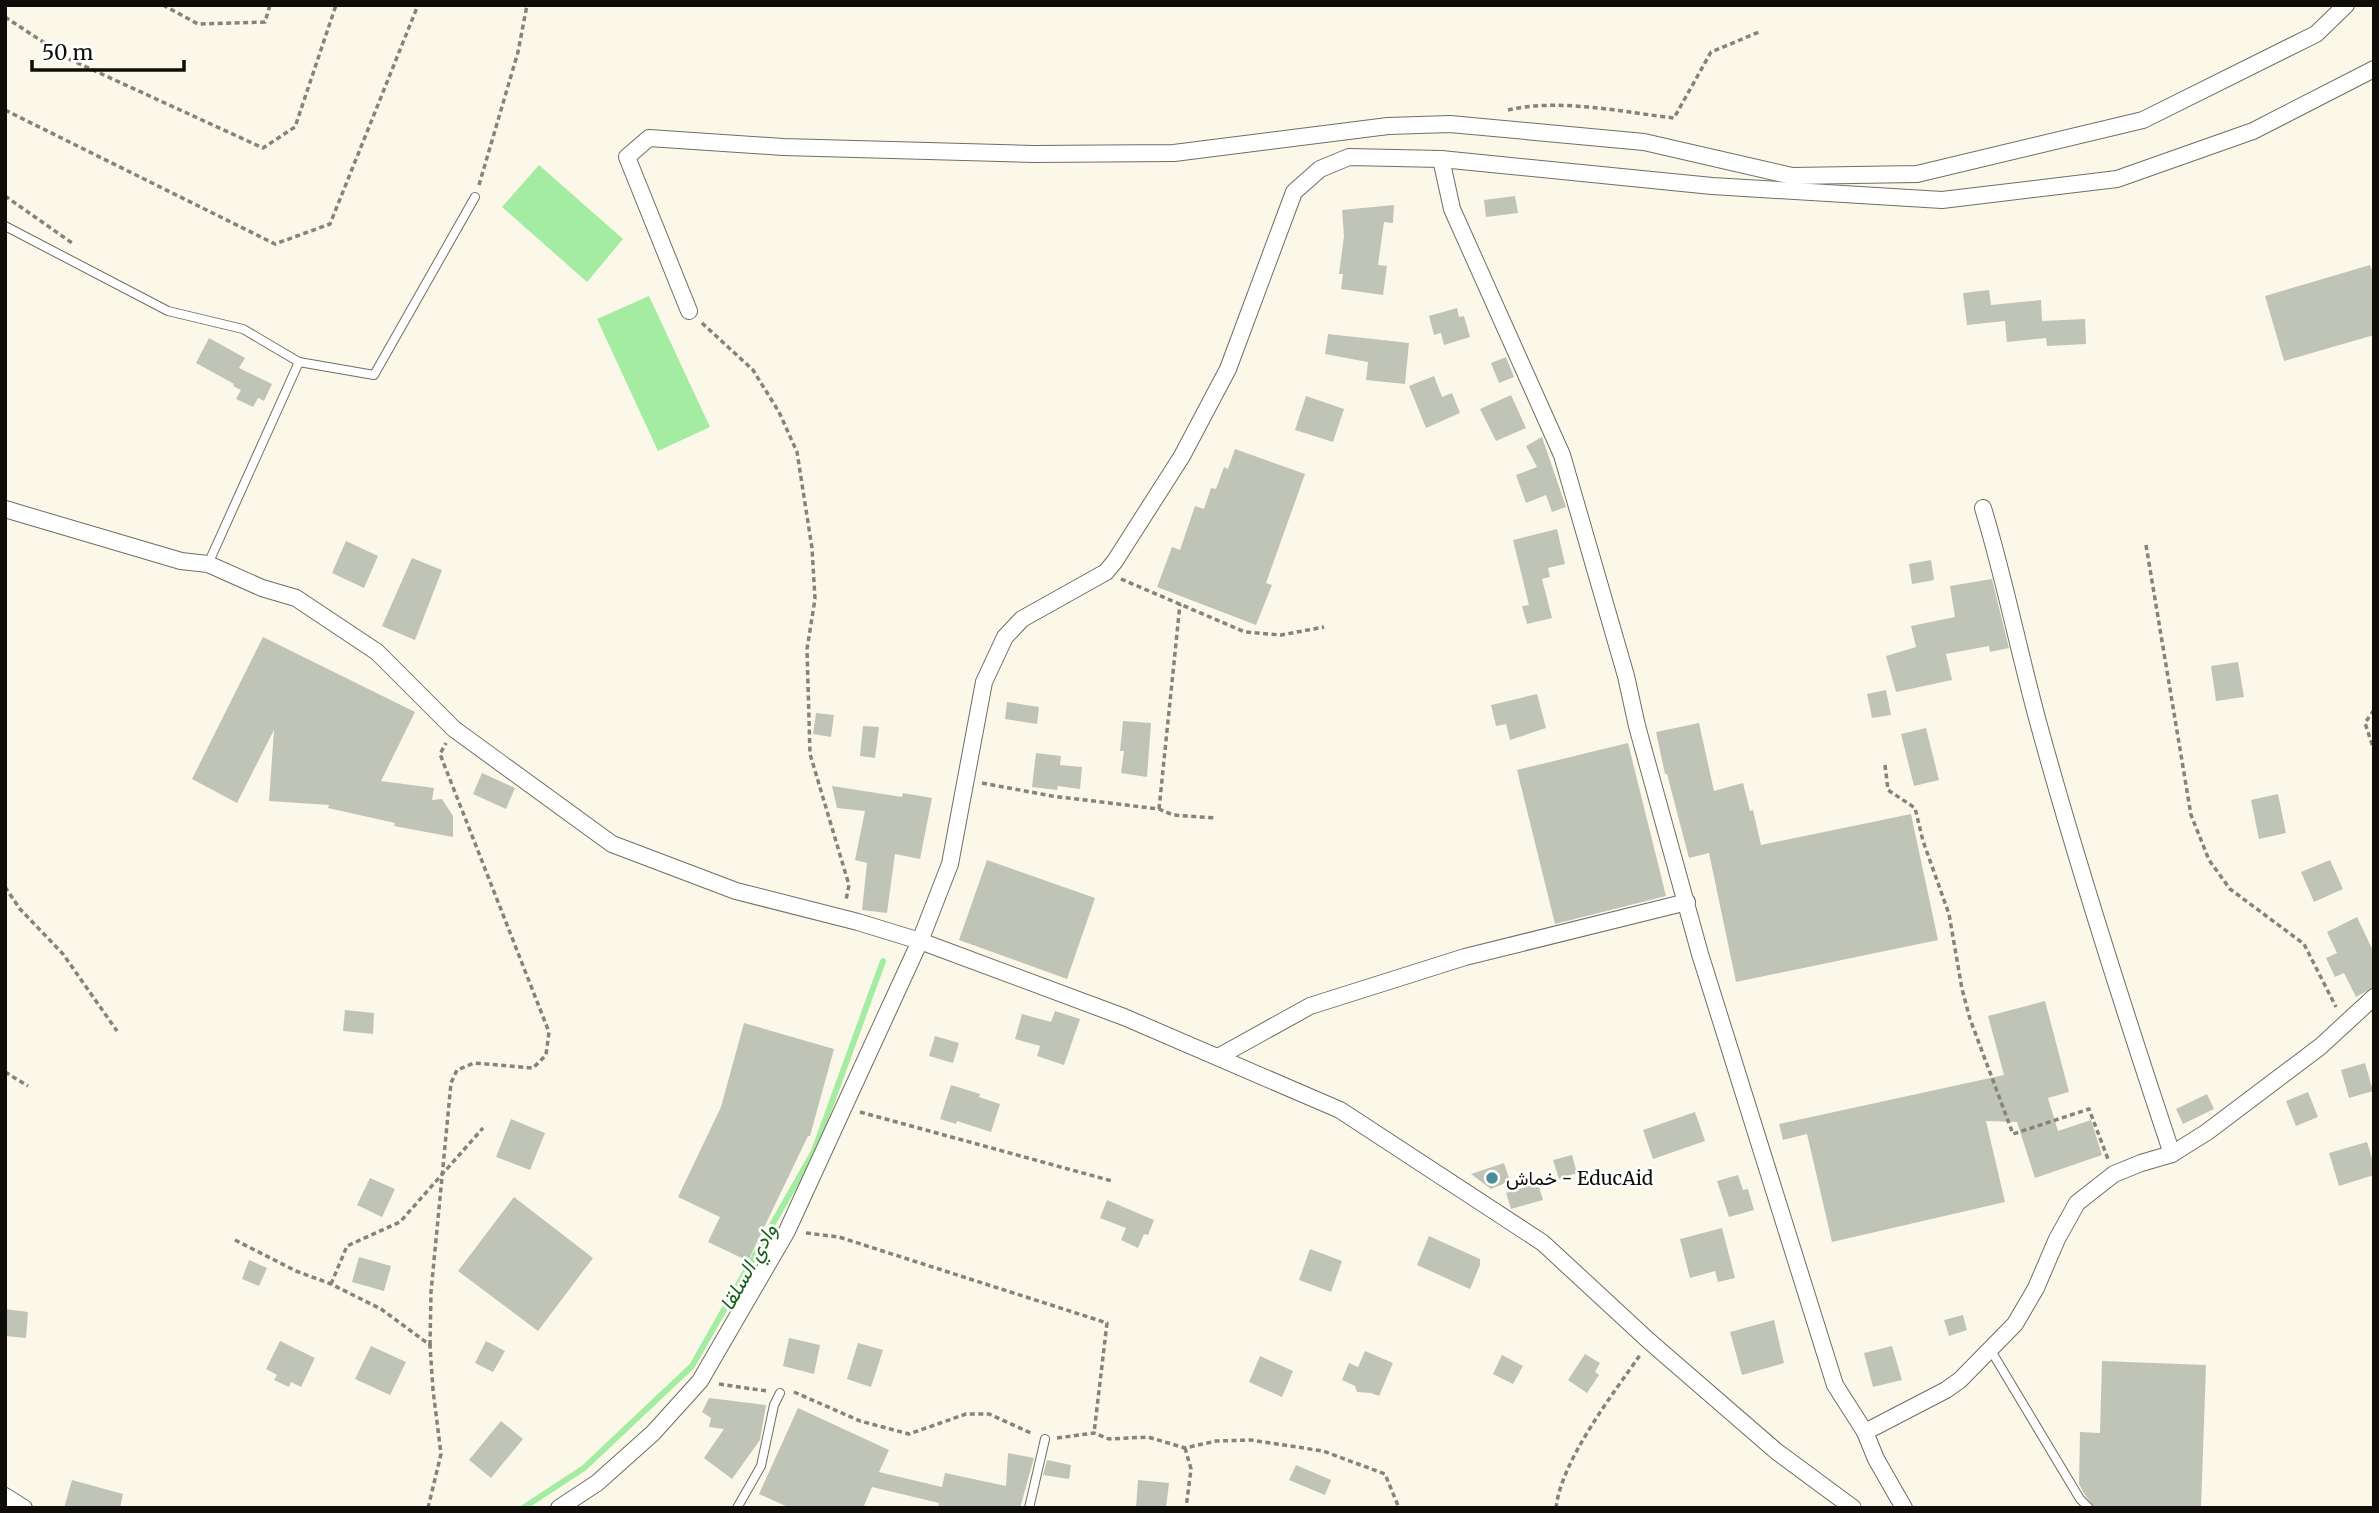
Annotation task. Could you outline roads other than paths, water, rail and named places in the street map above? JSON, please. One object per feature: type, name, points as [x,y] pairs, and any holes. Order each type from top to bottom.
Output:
[{"type":"street","points":[[689,312],[627,157],[649,138],[783,147],[1005,153],[1174,153],[1376,127],[1450,124],[1644,142],[1792,176],[1917,174],[2143,120],[2316,34],[2346,5]]},
{"type":"street","points":[[559,1508],[597,1483],[653,1433],[700,1381],[787,1231],[920,941],[950,864],[984,682],[1005,637],[1022,620],[1106,572],[1182,456],[1228,369],[1294,192],[1320,169],[1349,157],[1441,159],[1712,186],[1942,200],[2117,179],[2253,131],[2374,69]]},
{"type":"street","points":[[1441,159],[1452,209],[1562,455],[1626,676],[1637,726],[1700,954],[1835,1385],[1865,1432],[1876,1459],[1904,1508]]},
{"type":"street","points":[[1983,508],[2000,565],[2036,717],[2071,837],[2121,1002],[2172,1154]]},
{"type":"street","points":[[5,509],[181,561],[208,565],[262,588],[296,598],[377,652],[454,729],[612,844],[736,891],[920,941],[1124,1017],[1340,1110],[1543,1243],[1649,1341],[1776,1451],[1853,1508]]},
{"type":"street","points":[[1218,1057],[1310,1006],[1465,957],[1687,902]]},
{"type":"street","points":[[1865,1432],[1946,1390],[2015,1324],[2036,1288],[2057,1239],[2077,1203],[2114,1174],[2172,1154],[2243,1106],[2321,1046],[2374,997]]},
{"type":"street","points":[[5,1496],[23,1508]]},
{"type":"lane","points":[[5,226],[168,311],[243,329],[299,362],[374,375],[475,197]]},
{"type":"lane","points":[[208,565],[299,362]]},
{"type":"lane","points":[[1990,1349],[2080,1499],[2089,1508]]},
{"type":"lane","points":[[737,1508],[761,1466],[780,1393]]},
{"type":"lane","points":[[1029,1508],[1045,1439]]},
{"type":"waterway","name":"وادي السلقا","points":[[523,1508],[584,1468],[692,1366],[814,1151],[883,961]]},
{"type":"place","name":"خماش - EducAid","points":[[1492,1178]]}]
